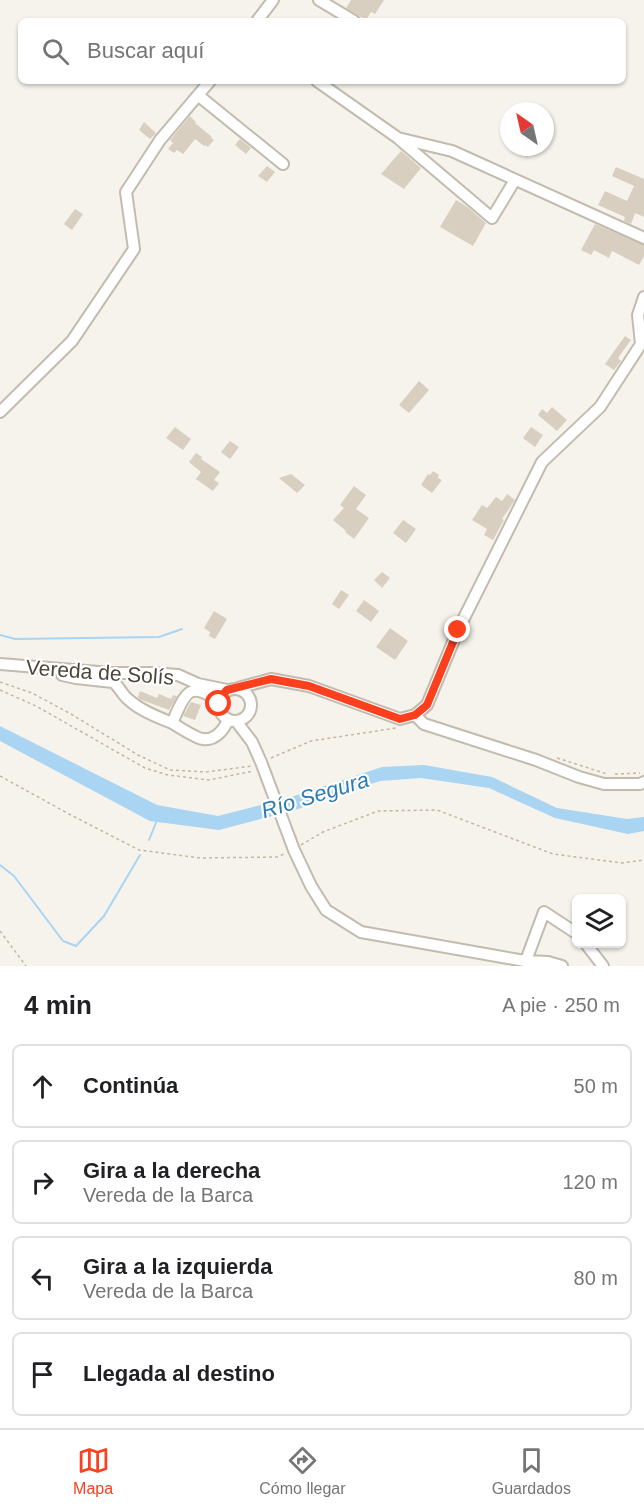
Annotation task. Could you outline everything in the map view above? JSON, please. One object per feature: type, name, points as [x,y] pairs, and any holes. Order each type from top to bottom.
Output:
[{"type":"street","points":[[258,18],[273,0]]},
{"type":"street","points":[[319,0],[349,18]]},
{"type":"street","points":[[0,412],[72,341],[134,249],[126,192],[160,140],[208,84]]},
{"type":"street","points":[[321,84],[398,138],[492,218],[515,180]]},
{"type":"street","points":[[199,96],[283,164]]},
{"type":"street","points":[[398,138],[452,152],[644,238]]},
{"type":"street","points":[[252,742],[232,720],[221,713],[220,698],[233,689],[271,679],[309,686],[400,719],[415,715],[427,705],[458,630],[542,462],[600,407],[641,344],[638,315],[644,297]]},
{"type":"street","name":"Vereda de Solís","points":[[0,664],[178,675],[198,684],[233,689]]},
{"type":"street","points":[[39,668],[76,678],[113,682],[118,685],[127,699],[203,740],[222,732],[232,720]]},
{"type":"street","points":[[250,698],[271,679]]},
{"type":"street","name":"Vereda de Solís","points":[[198,684],[219,704]]},
{"type":"street","points":[[233,689],[243,690],[250,698],[252,742],[294,850],[311,886],[326,910],[361,932],[525,964],[548,962],[562,966]]},
{"type":"street","points":[[172,723],[186,695],[191,691],[209,695]]},
{"type":"street","points":[[232,720],[241,720],[249,714]]},
{"type":"street","points":[[415,715],[424,724],[536,760],[579,777],[604,784],[644,782]]},
{"type":"street","points":[[525,964],[544,912],[572,930]]},
{"type":"street","points":[[589,948],[603,966]]},
{"type":"path","points":[[0,682],[32,693],[138,755],[170,770],[206,772],[262,765]]},
{"type":"path","points":[[0,690],[36,706],[145,768],[168,775],[209,780],[243,774],[311,741],[401,727]]},
{"type":"path","points":[[558,758],[609,774],[644,773]]},
{"type":"path","points":[[0,776],[139,850],[200,858],[278,856],[294,850],[323,832],[378,811],[437,810],[553,854],[622,862],[644,860]]},
{"type":"path","points":[[0,931],[26,966]]},
{"type":"water","name":"Río Segura","points":[[0,726],[157,805],[218,816],[288,798],[382,767],[424,765],[492,777],[557,808],[627,819],[644,817],[644,831],[628,834],[555,818],[489,788],[421,778],[380,781],[295,810],[219,830],[150,821],[0,741]]},
{"type":"building","points":[[351,0],[384,0],[375,14],[371,12],[367,18],[363,18],[346,8]]},
{"type":"building","points":[[190,116],[214,140],[208,147],[195,139],[183,154],[177,150],[174,153],[168,149],[173,143],[170,140]]},
{"type":"building","points":[[144,122],[156,133],[150,139],[139,130]]},
{"type":"building","points":[[240,139],[251,148],[246,154],[235,145]]},
{"type":"building","points":[[401,151],[421,168],[404,189],[381,174]]},
{"type":"building","points":[[267,166],[275,172],[267,182],[258,176]]},
{"type":"building","points":[[616,167],[644,179],[644,217],[635,213],[631,224],[624,221],[625,217],[598,205],[605,191],[627,201],[634,186],[612,176]]},
{"type":"building","points":[[456,200],[486,223],[473,246],[440,227]]},
{"type":"building","points":[[75,209],[83,214],[72,230],[64,224]]},
{"type":"building","points":[[595,224],[644,245],[644,256],[639,265],[612,251],[609,258],[594,250],[591,255],[581,250]]},
{"type":"building","points":[[625,336],[631,340],[618,358],[621,361],[614,370],[605,364]]},
{"type":"building","points":[[419,381],[429,390],[409,413],[399,405]]},
{"type":"building","points":[[552,407],[567,420],[557,431],[538,415],[542,409],[547,413]]},
{"type":"building","points":[[175,427],[191,439],[183,450],[166,438]]},
{"type":"building","points":[[531,427],[543,435],[535,447],[523,438]]},
{"type":"building","points":[[230,441],[239,447],[230,459],[221,452]]},
{"type":"building","points":[[196,453],[220,472],[214,480],[219,483],[213,491],[196,479],[201,472],[189,462]]},
{"type":"building","points":[[433,471],[442,480],[432,493],[421,485],[428,474],[430,475]]},
{"type":"building","points":[[291,474],[305,485],[297,493],[279,478]]},
{"type":"building","points":[[354,486],[366,495],[356,509],[369,518],[354,539],[333,520],[344,508],[340,505]]},
{"type":"building","points":[[507,494],[515,500],[502,519],[504,520],[493,540],[484,535],[487,529],[472,520],[482,505],[487,508],[496,497],[502,501]]},
{"type":"building","points":[[403,520],[416,529],[406,543],[393,533]]},
{"type":"building","points":[[382,572],[390,578],[382,588],[374,580]]},
{"type":"building","points":[[341,590],[349,595],[339,609],[332,604]]},
{"type":"building","points":[[364,600],[379,611],[371,622],[356,611]]},
{"type":"building","points":[[214,611],[227,619],[215,639],[209,636],[210,632],[204,628]]},
{"type":"building","points":[[390,628],[408,641],[395,660],[376,647]]},
{"type":"building","points":[[140,691],[157,698],[159,694],[171,699],[173,695],[177,696],[169,710],[139,699]]},
{"type":"building","points":[[191,702],[201,705],[195,720],[183,716]]},
{"type":"waterway","points":[[0,635],[15,639],[159,637],[182,629]]},
{"type":"waterway","points":[[149,840],[157,820]]},
{"type":"waterway","points":[[0,865],[14,876],[63,941],[76,946],[104,916],[140,855]]},
{"type":"route","points":[[219,704],[220,698],[227,690],[271,679],[309,686],[400,719],[415,715],[427,705],[458,630]]}]
